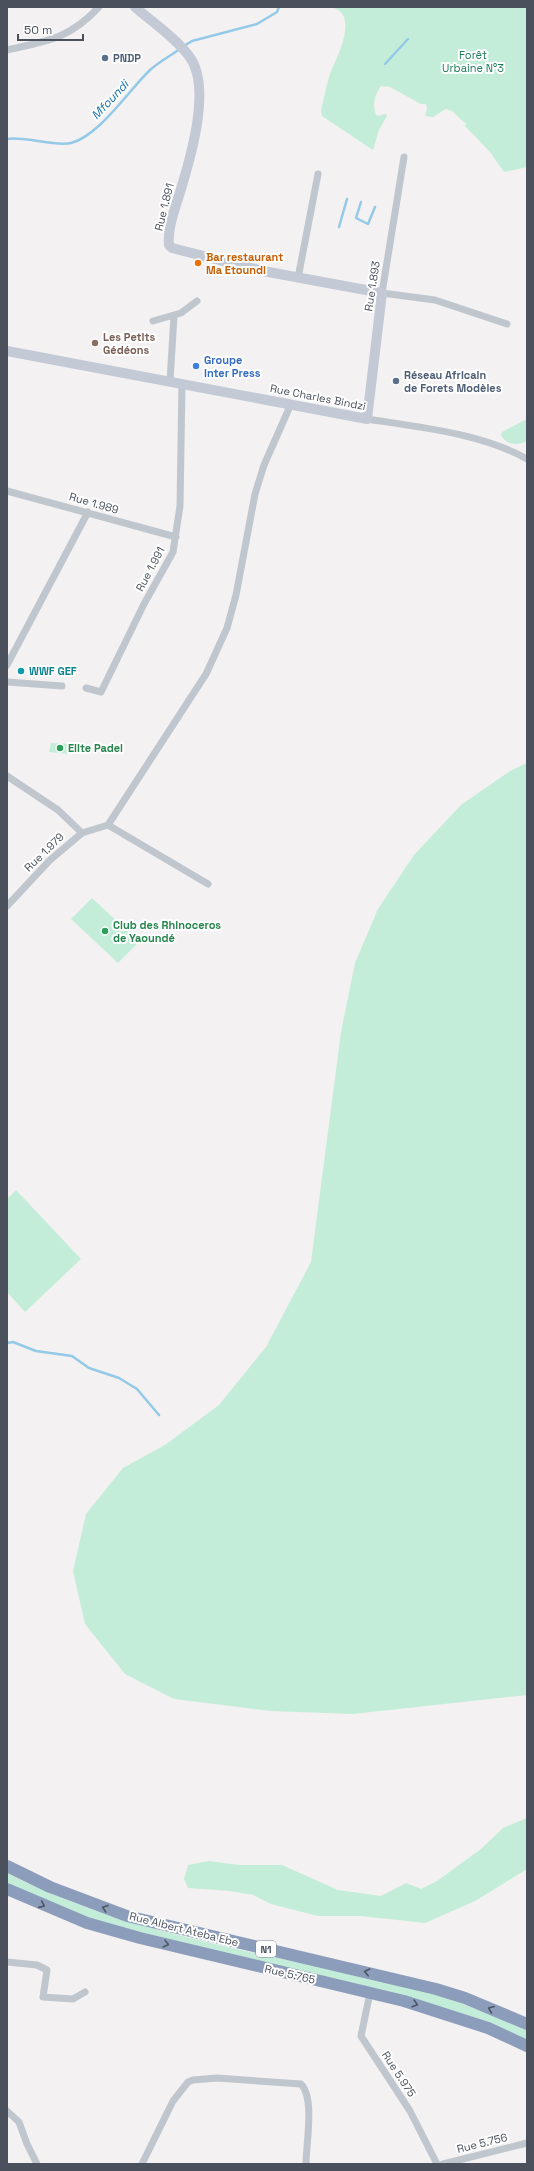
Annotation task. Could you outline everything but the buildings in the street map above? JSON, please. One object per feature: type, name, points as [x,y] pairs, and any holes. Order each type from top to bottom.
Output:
[{"type":"highway","name":"Rue Albert Ateba Ebe","points":[[7,1866],[50,1887],[127,1916],[436,1988],[465,1998],[527,2024]]},
{"type":"highway","name":"Rue 5.765","points":[[7,1889],[94,1925],[140,1938],[370,1993],[442,2013],[488,2028],[527,2046]]},
{"type":"street","points":[[7,50],[50,40],[77,28],[99,7]]},
{"type":"street","name":"Rue 1.891","points":[[134,7],[189,56],[198,80],[199,106],[189,162],[174,215],[169,245],[172,248],[298,278],[382,293]]},
{"type":"street","name":"Rue 1.893","points":[[367,419],[382,293],[404,157]]},
{"type":"street","points":[[298,278],[318,174]]},
{"type":"street","points":[[382,293],[435,300],[507,324]]},
{"type":"street","points":[[153,321],[174,316],[197,301]]},
{"type":"street","points":[[170,381],[174,316]]},
{"type":"street","name":"Rue Charles Bindzi","points":[[7,351],[461,436],[518,454],[527,459]]},
{"type":"street","name":"Rue 1.991","points":[[86,688],[101,692],[144,604],[172,552],[176,537],[180,506],[182,384]]},
{"type":"street","points":[[7,776],[58,810],[82,833],[108,826],[206,674],[227,628],[236,595],[255,494],[264,465],[291,404]]},
{"type":"street","name":"Rue 1.989","points":[[7,491],[176,537]]},
{"type":"street","points":[[7,665],[88,512]]},
{"type":"street","points":[[7,682],[62,686]]},
{"type":"street","points":[[108,826],[208,884]]},
{"type":"street","name":"Rue 1.979","points":[[7,906],[50,860],[82,833]]},
{"type":"street","points":[[7,1962],[37,1965],[47,1970],[43,1997],[73,1999],[85,1992]]},
{"type":"street","name":"Rue 5.975","points":[[370,1993],[361,2036],[410,2111],[437,2164]]},
{"type":"street","points":[[142,2164],[173,2101],[184,2085],[193,2080],[217,2078],[301,2084],[306,2092],[309,2120],[306,2164]]},
{"type":"street","points":[[7,2111],[20,2122],[27,2144],[37,2164]]},
{"type":"street","name":"Rue 5.756","points":[[443,2164],[527,2143]]},
{"type":"green space","name":"Forêt Urbaine N°3","points":[[331,7],[527,7],[527,167],[504,172],[490,152],[464,125],[467,125],[452,111],[446,109],[433,117],[425,116],[427,109],[426,104],[421,104],[390,87],[381,86],[377,93],[374,105],[375,112],[377,116],[386,114],[387,116],[379,130],[373,150],[322,116],[321,110],[327,83],[341,48],[345,27],[344,18],[340,11]]},
{"type":"green space","points":[[527,419],[527,441],[519,444],[512,444],[503,438],[501,435],[502,432]]},
{"type":"green space","name":"Elite Padel","points":[[51,743],[70,744],[69,754],[49,752]]},
{"type":"green space","points":[[527,763],[527,1695],[353,1714],[270,1711],[174,1699],[125,1674],[85,1624],[73,1571],[86,1514],[123,1468],[165,1445],[219,1405],[266,1347],[311,1262],[341,1032],[355,963],[378,909],[414,855],[461,805],[510,771]]},
{"type":"green space","name":"Club des Rhinoceros de Yaoundé","points":[[92,898],[139,942],[118,963],[71,919]]},
{"type":"green space","points":[[16,1190],[81,1259],[25,1312],[7,1292],[7,1199]]},
{"type":"green space","points":[[527,1818],[527,1869],[475,1901],[425,1923],[360,1916],[318,1916],[271,1904],[253,1895],[230,1891],[188,1888],[184,1879],[188,1865],[209,1861],[239,1865],[282,1865],[338,1890],[381,1896],[406,1883],[421,1889],[437,1881],[481,1849],[503,1828]]},
{"type":"green space","points":[[7,1873],[55,1895],[104,1913],[154,1928],[205,1942],[359,1975],[437,1995],[477,2009],[527,2030],[527,2040],[410,1997],[263,1964],[92,1920],[7,1883]]},
{"type":"waterway","name":"Mfoundi","points":[[184,46],[192,41],[257,24],[277,12],[279,7]]},
{"type":"waterway","points":[[385,64],[408,39]]},
{"type":"waterway","name":"Mfoundi","points":[[7,139],[15,138],[57,144],[71,143],[82,139],[103,122],[150,70],[180,49]]},
{"type":"waterway","points":[[339,227],[347,199]]},
{"type":"waterway","points":[[361,202],[356,218],[368,224],[375,207]]},
{"type":"waterway","points":[[7,1343],[13,1342],[36,1351],[72,1356],[89,1368],[119,1378],[137,1389],[159,1415]]},
{"type":"place","name":"PNDP","points":[[105,58]]},
{"type":"place","name":"Bar restaurant Ma Etoundi","points":[[198,263]]},
{"type":"place","name":"Les Petits Gédéons","points":[[95,343]]},
{"type":"place","name":"Groupe Inter Press","points":[[196,366]]},
{"type":"place","name":"Réseau Africain de Forets Modèles","points":[[396,381]]},
{"type":"place","name":"WWF GEF","points":[[21,671]]},
{"type":"place","name":"Elite Padel","points":[[60,748]]},
{"type":"place","name":"Club des Rhinoceros de Yaoundé","points":[[105,931]]}]
